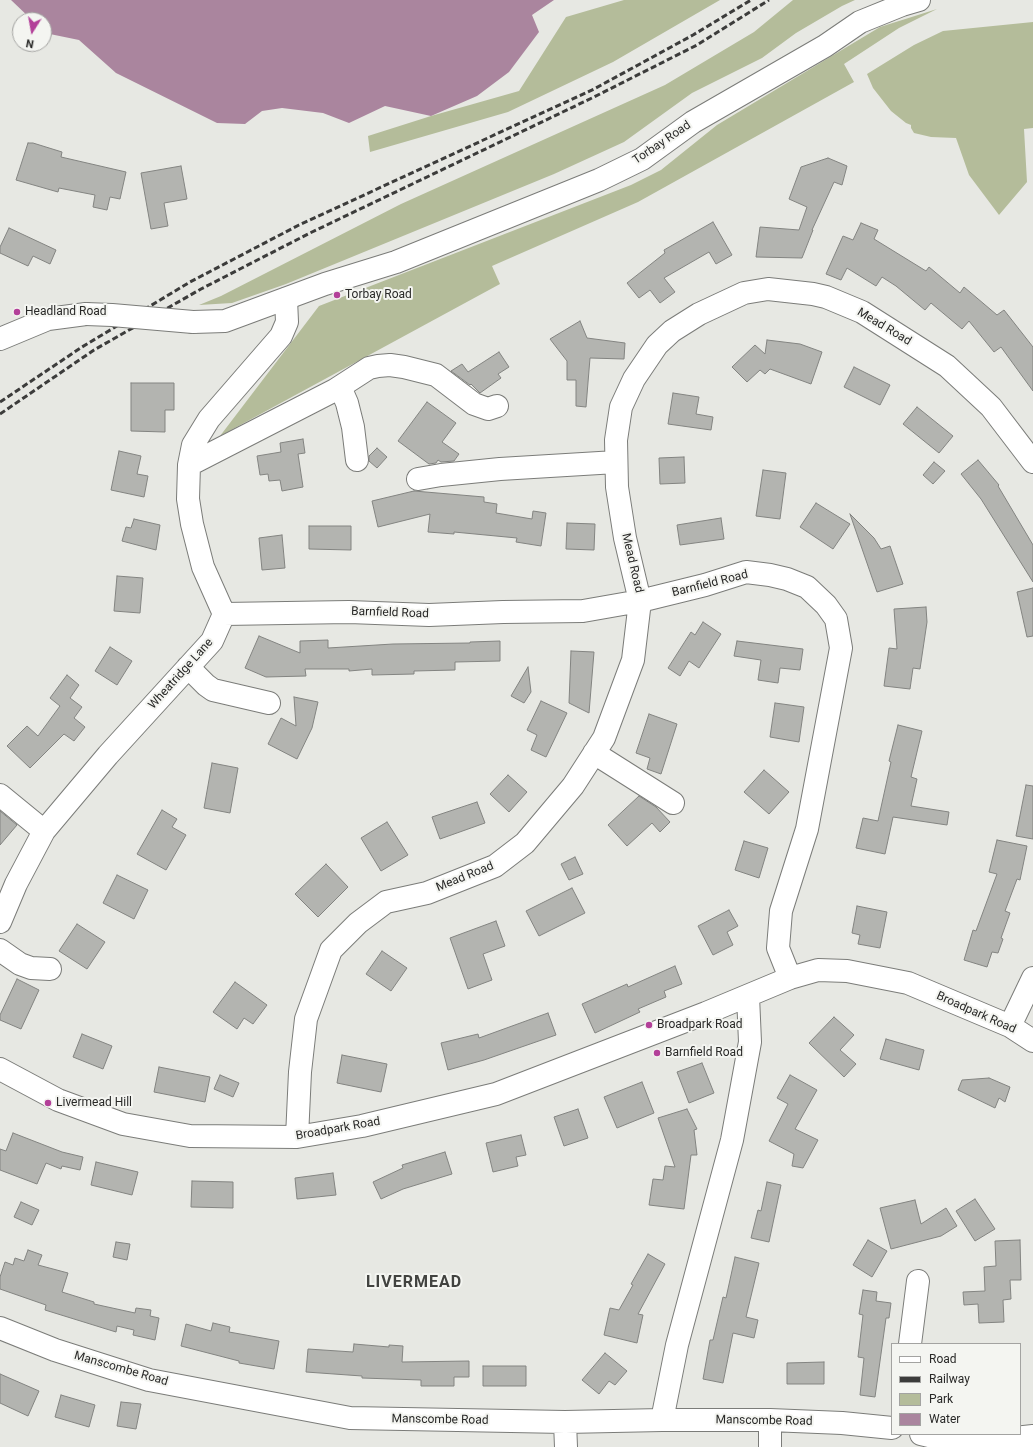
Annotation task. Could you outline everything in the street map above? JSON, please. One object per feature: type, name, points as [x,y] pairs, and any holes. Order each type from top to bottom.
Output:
[{"type":"street","name":"Torbay Road","points":[[0,339],[48,319],[86,314],[193,322],[225,321],[324,284],[396,262],[599,180],[642,159],[699,119],[825,46],[860,22],[902,5],[919,0]]},
{"type":"street","name":"Mead Road","points":[[297,1137],[300,1072],[306,1019],[331,950],[358,923],[386,902],[427,893],[494,866],[525,843],[573,786],[604,738],[633,660],[640,601],[625,538],[617,487],[616,440],[622,407],[634,379],[657,345],[672,331],[699,314],[744,293],[768,289],[826,297],[862,312],[947,366],[991,407],[1033,462]]},
{"type":"street","points":[[224,614],[203,567],[192,524],[188,499],[189,465],[193,446],[208,419],[281,336],[287,322],[286,299]]},
{"type":"street","points":[[189,465],[340,387],[369,368],[378,366],[390,365],[419,370],[436,375],[474,404],[488,409],[497,406]]},
{"type":"street","points":[[340,387],[347,403],[353,427],[357,460]]},
{"type":"street","points":[[418,479],[500,468],[616,462]]},
{"type":"street","name":"Barnfield Road","points":[[224,614],[349,612],[429,615],[583,611],[640,601],[705,585],[746,572],[776,576],[807,587],[826,605],[836,619],[841,648],[807,829],[781,911],[778,948],[790,978]]},
{"type":"street","name":"Wheatridge Lane","points":[[0,922],[16,884],[44,831],[108,755],[212,641],[224,614]]},
{"type":"street","points":[[188,668],[213,690],[269,703]]},
{"type":"street","points":[[594,753],[673,803]]},
{"type":"street","points":[[0,795],[44,831]]},
{"type":"street","points":[[0,950],[20,964],[31,968],[50,969]]},
{"type":"street","name":"Broadpark Road","points":[[0,1068],[58,1100],[123,1124],[190,1136],[297,1137],[362,1126],[496,1094],[706,1014],[790,978],[818,970],[847,971],[908,983],[1010,1026],[1033,1041]]},
{"type":"street","points":[[1010,1026],[1033,978]]},
{"type":"street","points":[[662,1420],[679,1338],[732,1140],[750,1042],[748,996]]},
{"type":"street","points":[[910,1343],[918,1281]]},
{"type":"street","name":"Manscombe Road","points":[[0,1328],[55,1350],[149,1380],[350,1418],[565,1422],[770,1420],[842,1423],[891,1428]]},
{"type":"street","points":[[770,1420],[770,1447]]},
{"type":"street","points":[[565,1422],[566,1447]]},
{"type":"street","points":[[925,1435],[969,1445],[1033,1436]]},
{"type":"green space","points":[[624,0],[720,0],[613,62],[508,112],[370,152],[368,136],[519,91],[566,17]]},
{"type":"green space","points":[[793,0],[855,0],[796,33],[762,58],[692,93],[624,142],[554,174],[286,284],[232,303],[199,305],[221,296],[401,204],[665,85],[754,32]]},
{"type":"green space","points":[[937,9],[899,28],[844,64],[854,82],[638,202],[492,266],[500,284],[220,436],[319,306],[631,185],[661,170],[717,125],[880,27]]},
{"type":"green space","points":[[1033,22],[1033,128],[1024,129],[1027,182],[999,215],[969,175],[956,138],[931,137],[914,133],[911,125],[906,123],[891,111],[873,88],[867,74],[914,45],[943,31]]},
{"type":"water","points":[[11,0],[554,0],[532,15],[539,32],[509,72],[477,96],[431,116],[385,106],[349,123],[323,113],[282,108],[262,111],[245,124],[217,123],[116,73],[79,40],[52,34],[52,12],[24,12]]},
{"type":"building","points":[[28,143],[33,143],[62,152],[61,157],[126,172],[120,199],[110,197],[107,210],[93,207],[95,195],[59,188],[58,192],[16,180]]},
{"type":"building","points":[[828,158],[847,166],[842,185],[834,182],[812,230],[802,258],[756,257],[760,227],[799,230],[807,207],[789,199],[801,167]]},
{"type":"building","points":[[181,166],[187,199],[164,203],[168,226],[151,229],[141,173]]},
{"type":"building","points":[[713,222],[732,255],[716,264],[709,252],[664,278],[675,292],[660,303],[650,290],[639,298],[627,283],[665,253],[664,250]]},
{"type":"building","points":[[861,223],[878,230],[874,239],[926,271],[929,267],[960,293],[964,287],[997,315],[1004,310],[1033,347],[1033,391],[1001,347],[994,352],[969,321],[962,329],[931,303],[925,310],[896,286],[882,277],[876,286],[847,268],[841,280],[826,274],[843,236],[853,240]]},
{"type":"building","points":[[9,228],[56,250],[50,264],[33,256],[28,266],[0,253],[0,247]]},
{"type":"building","points":[[580,321],[587,338],[625,343],[624,359],[590,358],[586,407],[576,406],[576,380],[567,380],[567,361],[550,339]]},
{"type":"building","points":[[767,340],[800,344],[822,352],[811,384],[770,369],[765,374],[760,370],[747,382],[732,367],[755,345],[765,354]]},
{"type":"building","points":[[499,352],[509,367],[498,374],[501,378],[480,393],[471,384],[470,385],[451,371],[462,364],[468,372]]},
{"type":"building","points":[[854,367],[890,385],[880,405],[844,387]]},
{"type":"building","points":[[131,383],[174,383],[174,410],[165,410],[165,432],[131,431]]},
{"type":"building","points":[[673,393],[699,397],[696,414],[713,417],[711,430],[668,424]]},
{"type":"building","points":[[427,402],[456,423],[442,442],[459,454],[454,461],[441,462],[438,460],[436,463],[429,464],[398,441]]},
{"type":"building","points":[[917,407],[953,436],[939,453],[903,424]]},
{"type":"building","points":[[303,439],[305,453],[298,454],[303,487],[282,491],[280,480],[269,481],[268,474],[260,475],[257,456],[281,452],[280,443]]},
{"type":"building","points":[[377,448],[387,457],[377,468],[369,461],[369,456]]},
{"type":"building","points":[[119,451],[141,456],[137,474],[148,476],[144,497],[111,490]]},
{"type":"building","points":[[684,457],[685,483],[660,484],[659,458]]},
{"type":"building","points":[[978,460],[999,485],[998,486],[1033,545],[1033,582],[981,499],[961,474]]},
{"type":"building","points":[[934,462],[945,471],[933,484],[923,475]]},
{"type":"building","points":[[763,470],[786,473],[780,519],[756,516]]},
{"type":"building","points":[[414,491],[484,497],[484,502],[497,504],[496,513],[532,519],[533,511],[546,513],[541,546],[516,542],[517,538],[454,532],[454,534],[428,532],[430,514],[378,527],[372,501]]},
{"type":"building","points":[[816,503],[850,524],[833,549],[800,527]]},
{"type":"building","points":[[850,514],[874,538],[881,549],[890,546],[903,584],[877,592]]},
{"type":"building","points":[[721,518],[724,539],[680,545],[677,525]]},
{"type":"building","points":[[134,519],[160,525],[156,550],[122,541],[126,527],[131,528]]},
{"type":"building","points":[[567,523],[595,524],[594,550],[566,549]]},
{"type":"building","points":[[309,526],[351,526],[351,550],[309,549]]},
{"type":"building","points":[[282,535],[285,568],[262,570],[259,538]]},
{"type":"building","points":[[117,576],[143,578],[140,613],[114,611]]},
{"type":"building","points":[[1033,588],[1033,636],[1027,637],[1017,592]]},
{"type":"building","points":[[926,607],[927,622],[920,669],[913,668],[910,689],[884,686],[889,648],[897,649],[894,609]]},
{"type":"building","points":[[703,622],[721,634],[699,668],[689,661],[680,676],[668,668],[691,632],[695,635]]},
{"type":"building","points":[[259,636],[300,653],[300,641],[328,640],[328,648],[393,644],[500,641],[500,661],[455,662],[455,670],[414,671],[414,674],[372,675],[372,669],[349,671],[349,669],[305,669],[306,676],[266,677],[245,668]]},
{"type":"building","points":[[737,641],[803,649],[800,670],[780,668],[778,683],[758,680],[761,660],[734,656]]},
{"type":"building","points":[[110,647],[132,661],[117,685],[95,671]]},
{"type":"building","points":[[571,651],[594,652],[589,713],[569,703]]},
{"type":"building","points":[[528,667],[531,692],[524,703],[511,696]]},
{"type":"building","points":[[67,675],[79,685],[70,698],[82,707],[74,718],[85,727],[74,741],[64,734],[30,768],[7,746],[27,726],[38,736],[60,706],[50,698]]},
{"type":"building","points":[[294,697],[318,702],[312,728],[297,759],[268,744],[281,718],[296,726]]},
{"type":"building","points":[[541,701],[567,713],[546,757],[531,750],[537,735],[527,730]]},
{"type":"building","points":[[775,703],[804,707],[799,742],[770,737]]},
{"type":"building","points":[[649,714],[677,724],[661,774],[647,769],[650,758],[636,753]]},
{"type":"building","points":[[898,725],[922,731],[911,777],[917,779],[911,806],[949,812],[947,825],[893,817],[885,854],[856,848],[863,818],[878,821],[891,762],[889,761]]},
{"type":"building","points":[[212,763],[238,768],[230,813],[204,808]]},
{"type":"building","points":[[764,770],[789,792],[769,814],[744,792]]},
{"type":"building","points":[[508,775],[527,792],[509,812],[490,794]]},
{"type":"building","points":[[1026,785],[1033,786],[1033,839],[1016,836]]},
{"type":"building","points":[[639,796],[656,807],[670,822],[660,832],[652,823],[627,846],[608,825]]},
{"type":"building","points":[[477,802],[485,823],[440,839],[432,817]]},
{"type":"building","points":[[162,810],[177,819],[172,827],[186,835],[166,870],[137,854]]},
{"type":"building","points":[[0,811],[17,825],[0,845]]},
{"type":"building","points":[[387,822],[408,855],[381,871],[361,838]]},
{"type":"building","points":[[997,840],[1027,846],[1020,880],[1017,879],[1005,911],[1010,913],[1001,938],[1003,939],[998,953],[992,952],[987,967],[964,960],[973,930],[976,931],[997,874],[989,872]]},
{"type":"building","points":[[744,841],[768,848],[759,878],[735,870]]},
{"type":"building","points":[[575,857],[583,874],[569,880],[561,864]]},
{"type":"building","points":[[326,864],[348,887],[318,917],[295,894]]},
{"type":"building","points":[[117,875],[148,890],[134,919],[103,903]]},
{"type":"building","points":[[572,888],[585,913],[539,936],[526,911]]},
{"type":"building","points":[[857,906],[887,912],[880,948],[858,944],[860,935],[852,933]]},
{"type":"building","points":[[729,910],[738,926],[727,932],[733,945],[713,955],[698,926]]},
{"type":"building","points":[[496,921],[505,946],[483,954],[492,980],[468,989],[450,938]]},
{"type":"building","points":[[77,924],[105,942],[87,969],[59,951]]},
{"type":"building","points":[[382,951],[407,968],[391,991],[366,974]]},
{"type":"building","points":[[675,966],[682,984],[664,991],[666,997],[638,1009],[640,1012],[595,1033],[582,1004],[627,984],[628,987]]},
{"type":"building","points":[[17,979],[39,990],[21,1029],[0,1020],[0,1015]]},
{"type":"building","points":[[235,982],[267,1005],[253,1024],[244,1018],[237,1029],[213,1012]]},
{"type":"building","points":[[548,1013],[556,1035],[484,1060],[448,1070],[441,1043],[478,1034],[479,1038]]},
{"type":"building","points":[[834,1017],[854,1035],[840,1050],[856,1064],[844,1077],[809,1043]]},
{"type":"building","points":[[82,1034],[112,1046],[103,1069],[73,1057]]},
{"type":"building","points":[[886,1039],[924,1050],[919,1070],[880,1059]]},
{"type":"building","points":[[342,1055],[387,1064],[381,1092],[337,1083]]},
{"type":"building","points":[[702,1063],[714,1093],[689,1103],[677,1072]]},
{"type":"building","points":[[159,1067],[210,1077],[205,1102],[154,1092]]},
{"type":"building","points":[[220,1075],[239,1083],[233,1097],[214,1089]]},
{"type":"building","points":[[790,1075],[817,1090],[795,1129],[818,1140],[803,1168],[792,1166],[794,1154],[769,1141],[788,1104],[777,1098]]},
{"type":"building","points":[[989,1078],[1010,1087],[1005,1102],[999,1098],[995,1108],[958,1090],[962,1080]]},
{"type":"building","points":[[642,1082],[654,1113],[617,1128],[604,1097]]},
{"type":"building","points":[[578,1109],[588,1138],[564,1146],[554,1117]]},
{"type":"building","points":[[687,1109],[697,1129],[694,1130],[697,1155],[691,1155],[684,1209],[649,1205],[653,1179],[663,1180],[665,1166],[675,1167],[658,1118]]},
{"type":"building","points":[[13,1133],[62,1152],[83,1157],[80,1170],[62,1166],[61,1169],[46,1163],[37,1184],[0,1170],[0,1149],[6,1151]]},
{"type":"building","points":[[521,1135],[526,1155],[516,1157],[518,1166],[493,1172],[486,1143]]},
{"type":"building","points":[[445,1152],[452,1174],[403,1189],[381,1199],[373,1182],[403,1168],[402,1165]]},
{"type":"building","points":[[96,1162],[138,1172],[132,1195],[91,1185]]},
{"type":"building","points":[[333,1173],[336,1195],[297,1199],[295,1178]]},
{"type":"building","points":[[192,1181],[233,1182],[233,1208],[191,1207]]},
{"type":"building","points":[[767,1182],[781,1185],[769,1242],[751,1238],[758,1210],[761,1211]]},
{"type":"building","points":[[975,1199],[995,1229],[975,1241],[956,1211]]},
{"type":"building","points":[[915,1200],[921,1224],[946,1208],[957,1226],[941,1236],[891,1249],[880,1208]]},
{"type":"building","points":[[21,1202],[39,1210],[32,1225],[14,1217]]},
{"type":"building","points":[[868,1240],[887,1251],[872,1277],[853,1265]]},
{"type":"building","points":[[1020,1240],[1021,1280],[1010,1280],[1011,1299],[1003,1300],[1004,1322],[979,1323],[978,1304],[964,1305],[963,1292],[985,1291],[984,1267],[996,1266],[995,1241]]},
{"type":"building","points":[[116,1242],[130,1244],[127,1260],[113,1257]]},
{"type":"building","points":[[28,1250],[42,1255],[38,1265],[68,1273],[62,1292],[94,1302],[94,1304],[135,1313],[136,1308],[151,1310],[150,1316],[159,1318],[155,1340],[133,1335],[134,1330],[117,1326],[116,1332],[45,1310],[46,1305],[0,1289],[0,1277],[5,1262],[13,1265],[15,1258],[24,1261]]},
{"type":"building","points":[[648,1254],[665,1264],[638,1314],[643,1315],[637,1343],[604,1335],[610,1308],[619,1310],[633,1285],[631,1284]]},
{"type":"building","points":[[735,1257],[759,1263],[746,1317],[758,1320],[754,1338],[733,1333],[723,1383],[703,1379],[710,1340],[713,1340],[723,1297],[726,1298]]},
{"type":"building","points":[[863,1290],[877,1292],[876,1301],[891,1303],[889,1318],[886,1318],[875,1397],[860,1395],[864,1358],[858,1357],[863,1315],[859,1314]]},
{"type":"building","points":[[213,1323],[230,1327],[229,1332],[279,1341],[274,1369],[239,1363],[239,1361],[181,1346],[186,1324],[211,1331]]},
{"type":"building","points":[[354,1344],[389,1347],[389,1345],[403,1346],[402,1362],[469,1361],[469,1377],[454,1377],[454,1386],[421,1386],[421,1380],[362,1378],[362,1376],[306,1372],[308,1349],[353,1352]]},
{"type":"building","points":[[605,1353],[627,1371],[615,1385],[609,1381],[599,1394],[582,1380]]},
{"type":"building","points":[[824,1362],[824,1384],[787,1384],[787,1363]]},
{"type":"building","points":[[483,1366],[526,1366],[526,1386],[483,1386]]},
{"type":"building","points":[[0,1374],[39,1391],[28,1416],[0,1403]]},
{"type":"building","points":[[61,1395],[95,1405],[89,1427],[55,1417]]},
{"type":"building","points":[[121,1402],[141,1404],[136,1429],[117,1426]]},
{"type":"railway","points":[[0,402],[82,347],[190,282],[299,225],[594,89],[693,35],[751,0]]},
{"type":"railway","points":[[0,414],[94,350],[201,289],[310,233],[594,97],[697,45],[769,0]]},
{"type":"place","name":"Torbay Road","points":[[337,295]]},
{"type":"place","name":"Headland Road","points":[[17,312]]},
{"type":"place","name":"Broadpark Road","points":[[649,1025]]},
{"type":"place","name":"Barnfield Road","points":[[657,1053]]},
{"type":"place","name":"Livermead Hill","points":[[48,1103]]},
{"type":"district","name":"LIVERMEAD","points":[[414,1283]]}]
